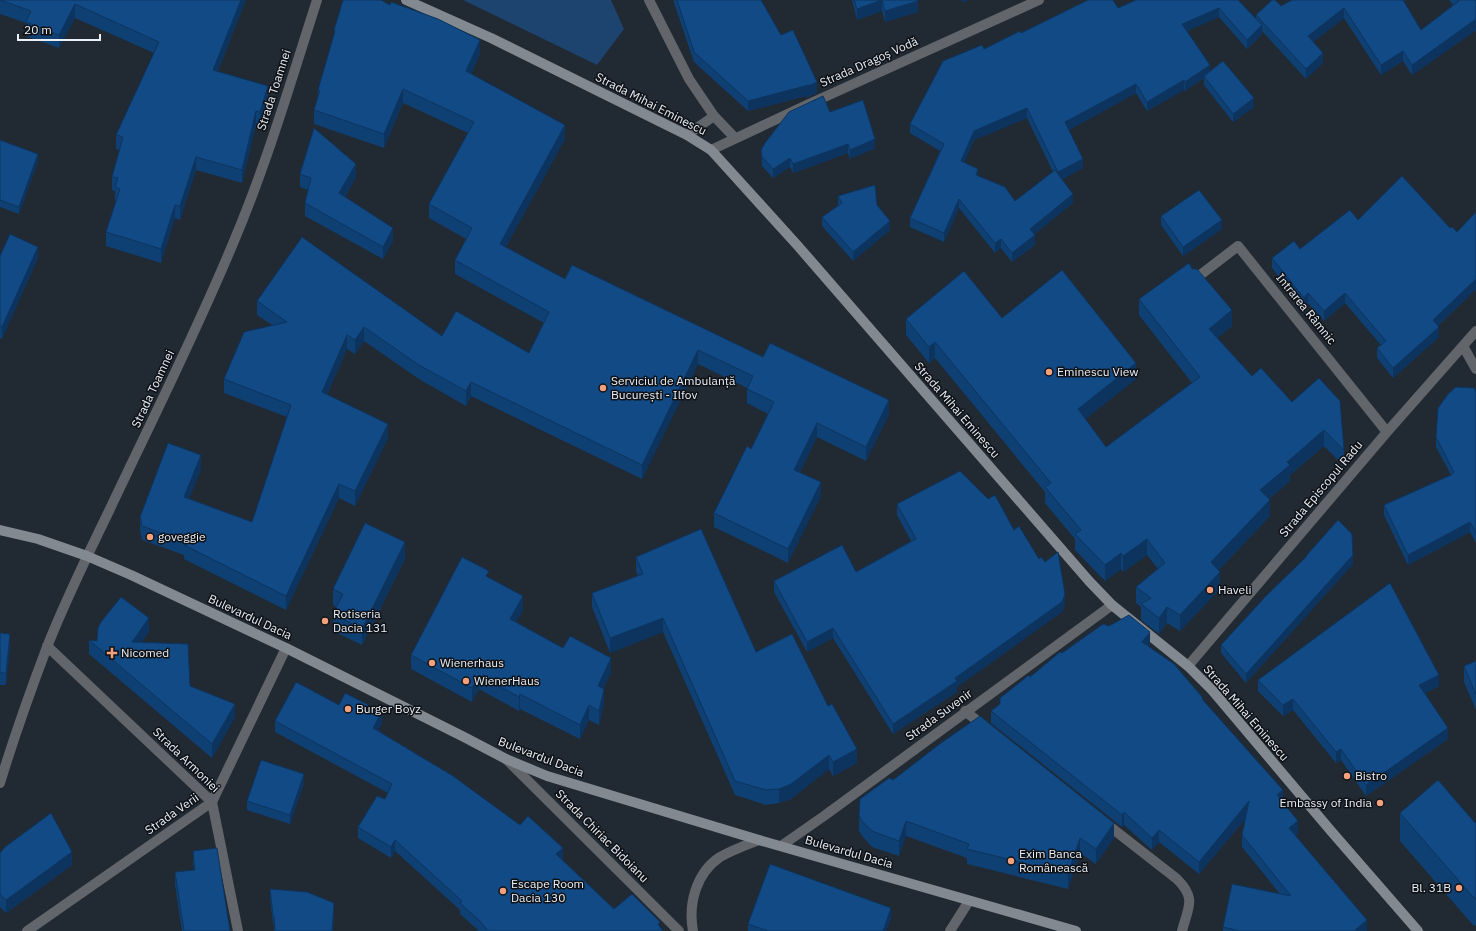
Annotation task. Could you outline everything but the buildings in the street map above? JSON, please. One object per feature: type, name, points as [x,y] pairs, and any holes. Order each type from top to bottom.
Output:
[{"type":"main road","name":"Strada Mihai Eminescu","points":[[406,0],[491,38],[687,135],[711,150],[798,246],[1063,552],[1112,605],[1188,666],[1229,710],[1418,931]]},
{"type":"main road","name":"Bulevardul Dacia","points":[[0,530],[38,539],[87,556],[286,648],[506,759],[548,776],[759,840],[1076,931]]},
{"type":"street","name":"Strada Toamnei","points":[[0,783],[47,646],[87,556],[191,338],[234,241],[280,116],[317,0]]},
{"type":"street","points":[[649,0],[689,80],[714,116],[735,138]]},
{"type":"street","name":"Strada Dragoș Vodă","points":[[711,150],[1039,0]]},
{"type":"street","points":[[687,135],[714,116]]},
{"type":"street","name":"Intrarea Râmnic","points":[[1194,280],[1238,246],[1387,432]]},
{"type":"street","name":"Strada Episcopul Radu","points":[[1188,666],[1387,432],[1476,331]]},
{"type":"street","points":[[1463,346],[1476,369]]},
{"type":"street","name":"Strada Suvenir","points":[[781,846],[1112,605]]},
{"type":"street","name":"Strada Armoniei","points":[[47,646],[212,802],[238,931]]},
{"type":"street","name":"Strada Verii","points":[[27,931],[212,802],[286,648]]},
{"type":"street","points":[[965,711],[995,735]]},
{"type":"street","name":"Strada Chiriac Bidoianu","points":[[506,759],[679,931]]},
{"type":"street","points":[[1097,817],[1177,879],[1185,887],[1189,895],[1189,904],[1182,931]]},
{"type":"street","points":[[693,931],[692,904],[697,884],[706,869],[724,855],[759,840]]},
{"type":"street","points":[[950,931],[969,901]]},
{"type":"shaded area","points":[[463,0],[611,0],[624,29],[597,65]]},
{"type":"place","name":"Eminescu View","points":[[1049,372]]},
{"type":"place","name":"Serviciul de Ambulanță București - Ilfov","points":[[603,388]]},
{"type":"place","name":"goveggie","points":[[150,537]]},
{"type":"place","name":"Haveli","points":[[1210,590]]},
{"type":"place","name":"Rotiseria Dacia 131","points":[[325,621]]},
{"type":"place","name":"Nicomed","points":[[112,653]]},
{"type":"place","name":"Wienerhaus","points":[[432,663]]},
{"type":"place","name":"WienerHaus","points":[[466,681]]},
{"type":"place","name":"Burger Boyz","points":[[348,709]]},
{"type":"place","name":"Bistro","points":[[1347,776]]},
{"type":"place","name":"Embassy of India","points":[[1380,803]]},
{"type":"place","name":"Exim Banca Românească","points":[[1011,861]]},
{"type":"place","name":"Bl. 31B","points":[[1459,888]]},
{"type":"place","name":"Escape Room Dacia 130","points":[[503,891]]}]
